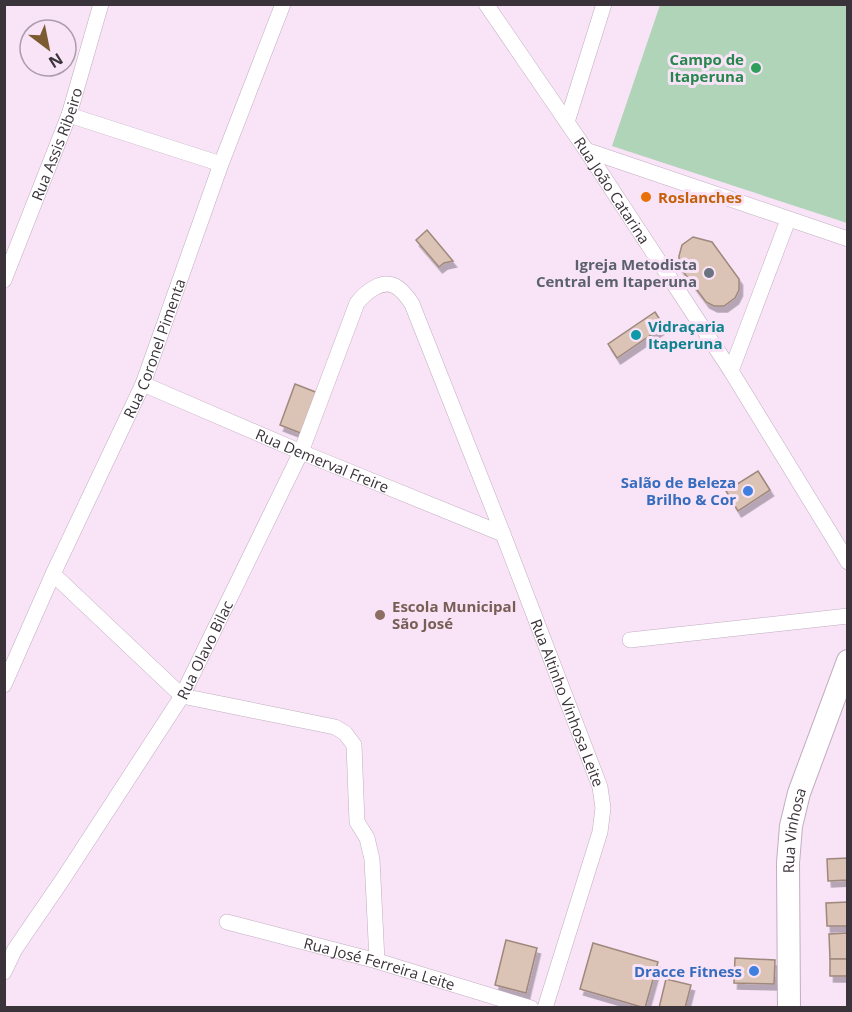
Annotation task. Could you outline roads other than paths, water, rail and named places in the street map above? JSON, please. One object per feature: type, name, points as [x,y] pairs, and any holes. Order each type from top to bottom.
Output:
[{"type":"main road","name":"Rua Vinhosa","points":[[789,1008],[788,863],[791,826],[799,793],[848,661]]},
{"type":"street","name":"Rua Assis Ribeiro","points":[[4,280],[69,115],[101,4]]},
{"type":"street","name":"Rua Coronel Pimenta","points":[[4,685],[53,574],[143,384],[221,164],[283,4]]},
{"type":"street","name":"Rua João Catarina","points":[[486,4],[586,150],[731,371],[848,562]]},
{"type":"street","points":[[567,122],[604,4]]},
{"type":"street","points":[[69,115],[221,164]]},
{"type":"street","points":[[586,150],[848,239]]},
{"type":"street","points":[[731,371],[788,220]]},
{"type":"street","name":"Rua Altinho Vinhosa Leite","points":[[357,303],[373,288],[383,284],[394,285],[412,304],[600,787],[603,808],[600,831],[544,1008]]},
{"type":"street","name":"Rua Olavo Bilac","points":[[4,972],[15,949],[182,696],[301,452],[357,303]]},
{"type":"street","name":"Rua Demerval Freire","points":[[143,384],[301,452],[503,534]]},
{"type":"street","points":[[53,574],[182,696],[335,727],[345,733],[354,746],[357,822],[367,838],[372,859],[377,961]]},
{"type":"street","points":[[630,640],[848,616]]},
{"type":"street","name":"Rua José Ferreira Leite","points":[[227,922],[377,961],[531,1008]]},
{"type":"place","name":"Campo de Itaperuna","points":[[756,68]]},
{"type":"place","name":"Roslanches","points":[[646,197]]},
{"type":"place","name":"Igreja Metodista Central em Itaperuna","points":[[709,273]]},
{"type":"place","name":"Vidraçaria Itaperuna","points":[[636,335]]},
{"type":"place","name":"Salão de Beleza Brilho & Cor","points":[[748,491]]},
{"type":"place","name":"Escola Municipal São José","points":[[380,615]]},
{"type":"place","name":"Dracce Fitness","points":[[754,971]]}]
